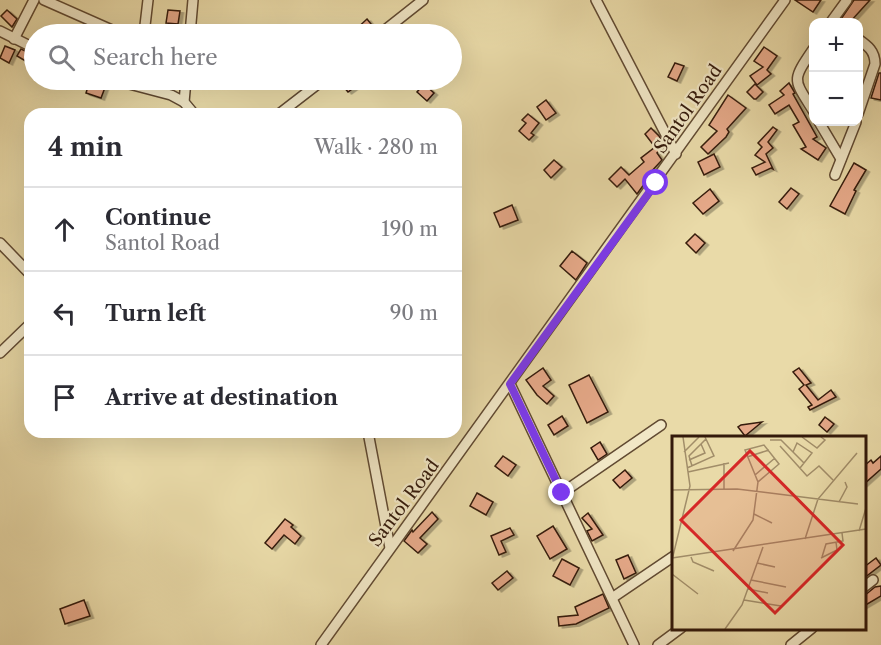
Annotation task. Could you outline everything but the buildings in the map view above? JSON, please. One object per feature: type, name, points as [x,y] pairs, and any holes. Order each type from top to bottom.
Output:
[{"type":"street","points":[[14,39],[34,0]]},
{"type":"street","points":[[44,0],[99,24]]},
{"type":"street","points":[[145,24],[148,0]]},
{"type":"street","points":[[191,24],[193,0]]},
{"type":"street","points":[[393,24],[423,0]]},
{"type":"street","points":[[596,0],[676,154]]},
{"type":"street","name":"Santol Road","points":[[321,645],[785,0]]},
{"type":"street","points":[[836,18],[847,0]]},
{"type":"street","points":[[0,32],[24,44]]},
{"type":"street","points":[[863,43],[875,56],[875,64],[863,99]]},
{"type":"street","points":[[809,54],[796,78],[809,105]]},
{"type":"street","points":[[158,90],[184,102],[189,108]]},
{"type":"street","points":[[184,102],[185,90]]},
{"type":"street","points":[[287,108],[310,90]]},
{"type":"street","points":[[821,126],[841,159]]},
{"type":"street","points":[[834,175],[854,126]]},
{"type":"street","points":[[0,243],[24,268]]},
{"type":"street","points":[[0,353],[24,330]]},
{"type":"street","points":[[510,384],[634,645]]},
{"type":"street","points":[[562,493],[661,425]]},
{"type":"street","points":[[369,438],[390,548]]},
{"type":"street","points":[[612,598],[672,557]]},
{"type":"street","points":[[866,585],[873,580]]},
{"type":"street","points":[[658,645],[678,630]]},
{"type":"street","points":[[791,645],[810,630]]},
{"type":"route","points":[[562,493],[510,384],[656,183]]}]
